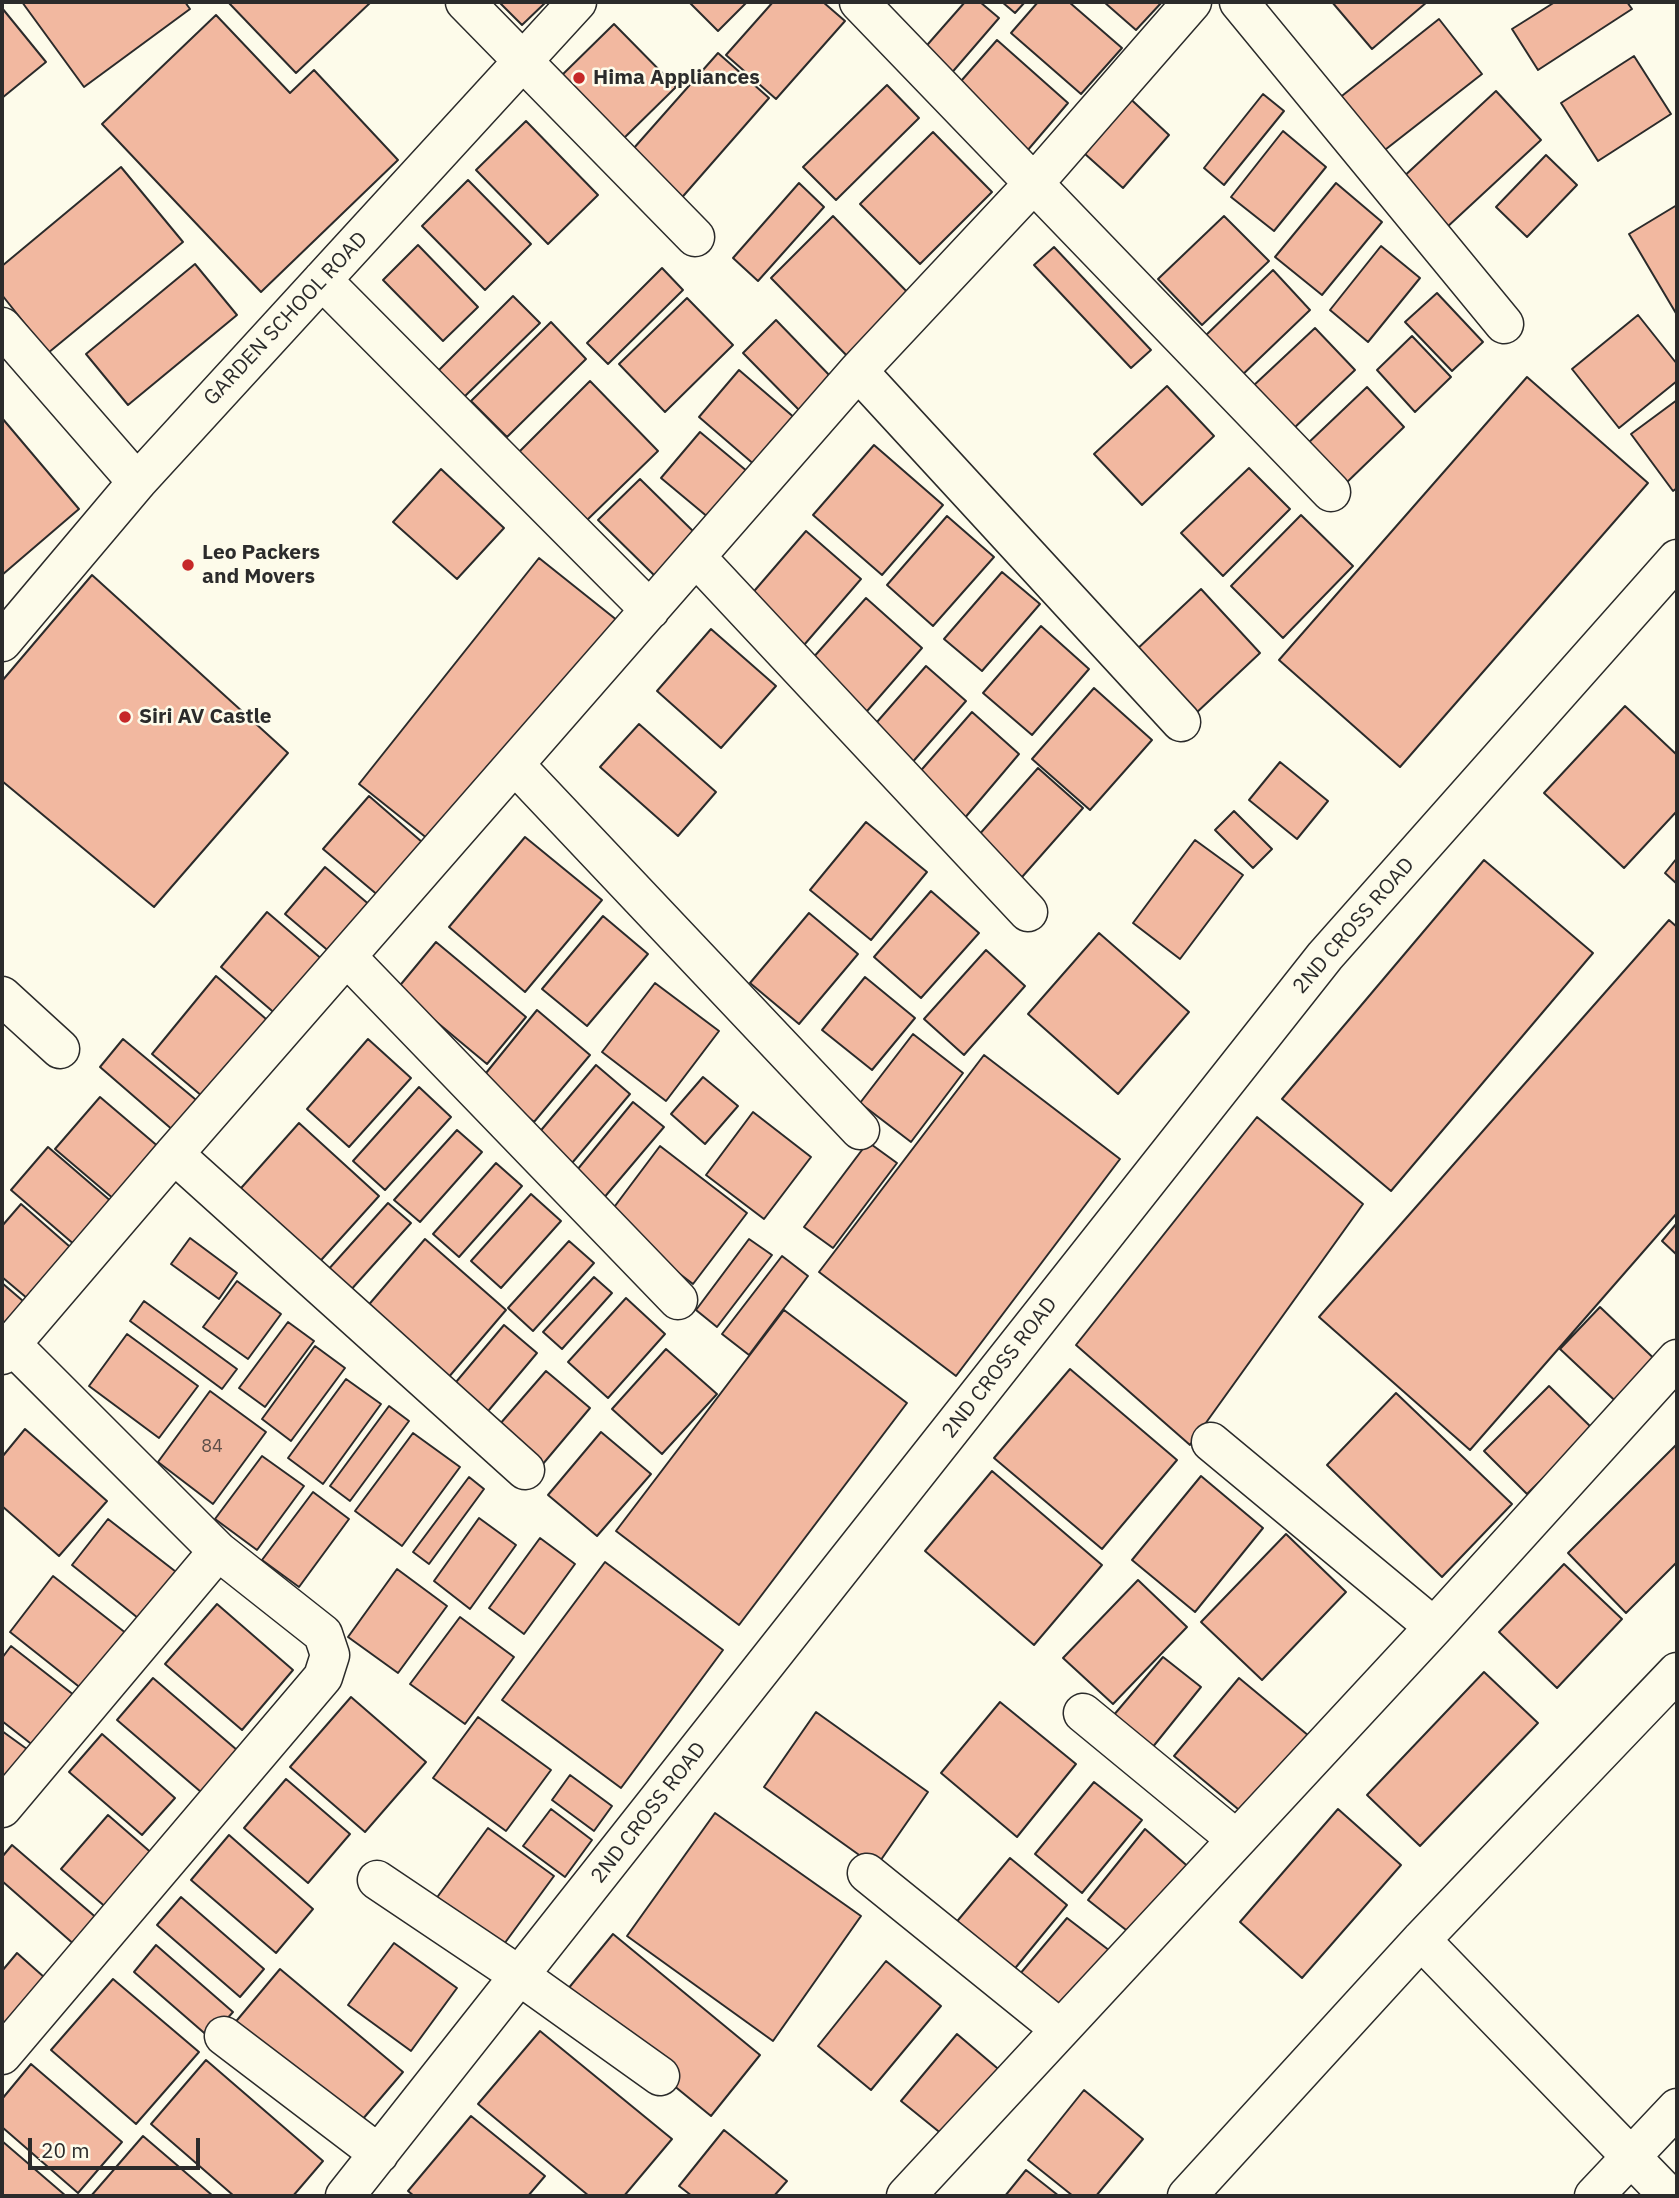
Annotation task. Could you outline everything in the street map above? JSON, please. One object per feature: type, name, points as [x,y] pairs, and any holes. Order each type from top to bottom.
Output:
[{"type":"street","points":[[465,2],[695,237]]},
{"type":"street","name":"GARDEN SCHOOL ROAD","points":[[2,642],[137,482],[577,2]]},
{"type":"street","points":[[859,2],[1331,492]]},
{"type":"street","points":[[2,2054],[323,1677],[330,1655],[323,1634],[218,1551],[7,1350],[174,1154],[858,371],[1035,182],[1192,2]]},
{"type":"street","points":[[1238,2],[1504,324]]},
{"type":"street","points":[[322,280],[650,610]]},
{"type":"street","points":[[2,327],[137,482]]},
{"type":"street","points":[[858,371],[1181,722]]},
{"type":"street","points":[[696,558],[1028,912]]},
{"type":"street","name":"2ND CROSS ROAD","points":[[345,2196],[1325,956],[1677,558]]},
{"type":"street","points":[[515,765],[860,1130]]},
{"type":"street","points":[[347,957],[678,1300]]},
{"type":"street","points":[[2,996],[60,1049]]},
{"type":"street","points":[[174,1154],[525,1470]]},
{"type":"street","points":[[906,2196],[1434,1627],[1677,1359]]},
{"type":"street","points":[[1211,1442],[1434,1627]]},
{"type":"street","points":[[2,1808],[218,1551]]},
{"type":"street","points":[[1187,2196],[1420,1940],[1677,1672]]},
{"type":"street","points":[[1083,1713],[1236,1839]]},
{"type":"street","points":[[867,1873],[1060,2029]]},
{"type":"street","points":[[377,1880],[520,1976],[660,2076]]},
{"type":"street","points":[[1420,1940],[1669,2196]]},
{"type":"street","points":[[224,2036],[379,2154]]},
{"type":"street","points":[[1594,2196],[1677,2108]]},
{"type":"building","points":[[22,2],[185,2],[190,9],[84,87]]},
{"type":"building","points":[[228,2],[371,2],[296,73]]},
{"type":"building","points":[[499,2],[546,2],[522,25]]},
{"type":"building","points":[[689,2],[747,2],[718,31]]},
{"type":"building","points":[[773,2],[823,2],[845,21],[776,99],[726,55]]},
{"type":"building","points":[[965,2],[980,2],[999,18],[949,76],[921,52]]},
{"type":"building","points":[[1002,2],[1025,2],[1015,13]]},
{"type":"building","points":[[1038,2],[1069,2],[1122,48],[1081,94],[1011,33]]},
{"type":"building","points":[[1104,2],[1162,2],[1136,30]]},
{"type":"building","points":[[1332,2],[1427,2],[1372,49]]},
{"type":"building","points":[[1555,2],[1627,2],[1632,9],[1538,70],[1512,29]]},
{"type":"building","points":[[2,8],[46,62],[2,98]]},
{"type":"building","points":[[216,15],[290,93],[314,70],[398,160],[261,292],[102,124]]},
{"type":"building","points":[[1439,19],[1482,74],[1381,153],[1338,99]]},
{"type":"building","points":[[614,24],[676,87],[621,141],[559,78]]},
{"type":"building","points":[[997,40],[1068,103],[1027,151],[955,88]]},
{"type":"building","points":[[718,53],[769,98],[678,202],[626,157]]},
{"type":"building","points":[[1634,56],[1671,114],[1598,161],[1561,103]]},
{"type":"building","points":[[887,85],[919,118],[836,200],[803,167]]},
{"type":"building","points":[[1122,91],[1169,135],[1123,188],[1075,145]]},
{"type":"building","points":[[1496,91],[1541,140],[1445,229],[1400,180]]},
{"type":"building","points":[[1263,94],[1284,111],[1224,185],[1204,168]]},
{"type":"building","points":[[526,121],[598,195],[548,244],[476,170]]},
{"type":"building","points":[[1283,131],[1326,167],[1274,231],[1231,197]]},
{"type":"building","points":[[933,132],[992,192],[920,264],[860,204]]},
{"type":"building","points":[[1546,155],[1577,185],[1527,237],[1496,207]]},
{"type":"building","points":[[121,167],[183,242],[48,353],[2,295],[2,266]]},
{"type":"building","points":[[468,180],[531,244],[485,290],[422,226]]},
{"type":"building","points":[[799,183],[824,207],[758,281],[733,258]]},
{"type":"building","points":[[1336,183],[1382,222],[1322,295],[1275,257]]},
{"type":"building","points":[[1677,205],[1677,315],[1629,234]]},
{"type":"building","points":[[833,216],[914,299],[852,361],[771,278]]},
{"type":"building","points":[[1224,216],[1269,261],[1202,325],[1158,279]]},
{"type":"building","points":[[418,245],[478,307],[443,341],[383,280]]},
{"type":"building","points":[[1381,246],[1420,278],[1368,342],[1330,310]]},
{"type":"building","points":[[1054,247],[1151,350],[1131,368],[1034,265]]},
{"type":"building","points":[[195,264],[237,315],[128,405],[86,354]]},
{"type":"building","points":[[662,268],[683,290],[608,364],[587,343]]},
{"type":"building","points":[[1273,270],[1310,310],[1238,379],[1202,339]]},
{"type":"building","points":[[1437,293],[1483,342],[1452,371],[1405,322]]},
{"type":"building","points":[[513,296],[540,323],[462,399],[436,373]]},
{"type":"building","points":[[687,298],[733,345],[665,412],[619,364]]},
{"type":"building","points":[[1638,315],[1677,364],[1677,381],[1619,428],[1572,369]]},
{"type":"building","points":[[776,320],[833,379],[800,411],[743,353]]},
{"type":"building","points":[[551,322],[586,359],[507,437],[471,401]]},
{"type":"building","points":[[1315,328],[1355,370],[1292,430],[1252,387]]},
{"type":"building","points":[[1412,336],[1451,377],[1415,412],[1377,370]]},
{"type":"building","points":[[739,370],[796,419],[756,466],[699,417]]},
{"type":"building","points":[[1527,377],[1648,483],[1400,767],[1279,660]]},
{"type":"building","points":[[590,381],[658,451],[584,523],[517,454]]},
{"type":"building","points":[[1167,386],[1214,436],[1142,505],[1094,454]]},
{"type":"building","points":[[1367,387],[1404,427],[1343,486],[1305,446]]},
{"type":"building","points":[[1677,400],[1677,488],[1673,491],[1631,434]]},
{"type":"building","points":[[2,418],[79,509],[2,575]]},
{"type":"building","points":[[700,432],[754,477],[715,523],[661,478]]},
{"type":"building","points":[[874,445],[943,505],[882,575],[813,515]]},
{"type":"building","points":[[1249,468],[1290,509],[1223,576],[1181,533]]},
{"type":"building","points":[[441,469],[504,528],[457,579],[393,522]]},
{"type":"building","points":[[640,479],[699,537],[658,579],[598,520]]},
{"type":"building","points":[[1301,515],[1353,566],[1283,638],[1231,586]]},
{"type":"building","points":[[947,516],[994,557],[933,626],[887,585]]},
{"type":"building","points":[[806,531],[861,579],[798,652],[743,604]]},
{"type":"building","points":[[539,558],[618,621],[438,847],[359,784]]},
{"type":"building","points":[[1002,572],[1040,604],[982,671],[944,639]]},
{"type":"building","name":"Siri AV Castle","points":[[92,575],[288,753],[154,907],[2,781],[2,681]]},
{"type":"building","points":[[1201,589],[1260,653],[1194,715],[1134,652]]},
{"type":"building","points":[[866,598],[922,648],[861,718],[804,668]]},
{"type":"building","points":[[1041,626],[1089,669],[1032,735],[983,693]]},
{"type":"building","points":[[711,629],[776,686],[721,748],[657,691]]},
{"type":"building","points":[[926,666],[966,701],[910,765],[870,730]]},
{"type":"building","points":[[1094,688],[1152,740],[1090,810],[1032,759]]},
{"type":"building","points":[[1625,706],[1677,755],[1677,811],[1624,868],[1544,793]]},
{"type":"building","points":[[972,712],[1019,754],[958,826],[910,783]]},
{"type":"building","points":[[639,724],[716,792],[678,836],[600,767]]},
{"type":"building","points":[[1280,762],[1328,801],[1297,839],[1249,800]]},
{"type":"building","points":[[1038,768],[1083,808],[1015,885],[970,845]]},
{"type":"building","points":[[369,796],[430,849],[386,902],[323,849]]},
{"type":"building","points":[[1234,811],[1272,849],[1253,868],[1215,830]]},
{"type":"building","points":[[866,822],[927,872],[871,940],[810,890]]},
{"type":"building","points":[[525,837],[602,900],[525,992],[449,927]]},
{"type":"building","points":[[1195,840],[1243,875],[1180,959],[1133,923]]},
{"type":"building","points":[[1677,858],[1677,884],[1665,873]]},
{"type":"building","points":[[1484,860],[1593,953],[1391,1191],[1282,1099]]},
{"type":"building","points":[[325,867],[378,912],[338,959],[285,914]]},
{"type":"building","points":[[931,891],[979,933],[921,998],[874,957]]},
{"type":"building","points":[[267,912],[331,967],[285,1022],[221,967]]},
{"type":"building","points":[[809,913],[858,954],[799,1024],[750,983]]},
{"type":"building","points":[[603,916],[648,954],[587,1026],[542,989]]},
{"type":"building","points":[[1669,920],[1677,927],[1677,1213],[1470,1450],[1319,1317]]},
{"type":"building","points":[[1099,933],[1189,1012],[1118,1094],[1028,1014]]},
{"type":"building","points":[[436,942],[526,1017],[487,1064],[397,989]]},
{"type":"building","points":[[986,950],[1025,986],[964,1055],[924,1019]]},
{"type":"building","points":[[216,976],[280,1031],[215,1107],[152,1054]]},
{"type":"building","points":[[865,977],[915,1018],[872,1070],[822,1030]]},
{"type":"building","points":[[655,983],[719,1031],[666,1101],[602,1052]]},
{"type":"building","points":[[537,1010],[590,1055],[534,1122],[482,1078]]},
{"type":"building","points":[[913,1034],[963,1073],[911,1142],[860,1103]]},
{"type":"building","points":[[123,1039],[207,1109],[182,1138],[100,1067]]},
{"type":"building","points":[[368,1039],[411,1078],[349,1147],[307,1109]]},
{"type":"building","points":[[984,1055],[1120,1159],[956,1376],[819,1272]]},
{"type":"building","points":[[596,1065],[630,1094],[567,1169],[532,1141]]},
{"type":"building","points":[[703,1077],[738,1106],[705,1144],[671,1114]]},
{"type":"building","points":[[419,1087],[451,1117],[385,1190],[353,1161]]},
{"type":"building","points":[[100,1097],[167,1154],[122,1206],[55,1149]]},
{"type":"building","points":[[633,1102],[664,1127],[597,1206],[568,1181]]},
{"type":"building","points":[[753,1112],[811,1157],[764,1219],[706,1175]]},
{"type":"building","points":[[1257,1117],[1363,1204],[1190,1445],[1076,1345]]},
{"type":"building","points":[[299,1123],[379,1196],[314,1268],[234,1196]]},
{"type":"building","points":[[457,1130],[482,1152],[420,1222],[394,1200]]},
{"type":"building","points":[[868,1142],[897,1163],[833,1248],[804,1227]]},
{"type":"building","points":[[660,1146],[747,1213],[693,1284],[606,1218]]},
{"type":"building","points":[[48,1147],[120,1209],[83,1252],[11,1190]]},
{"type":"building","points":[[496,1163],[522,1186],[459,1257],[433,1234]]},
{"type":"building","points":[[531,1194],[561,1221],[501,1288],[471,1261]]},
{"type":"building","points":[[388,1203],[411,1223],[349,1292],[327,1271]]},
{"type":"building","points":[[21,1204],[77,1253],[34,1304],[2,1277],[2,1226]]},
{"type":"building","points":[[1677,1223],[1677,1255],[1662,1241]]},
{"type":"building","points":[[190,1238],[237,1273],[219,1299],[171,1264]]},
{"type":"building","points":[[425,1239],[506,1310],[442,1385],[360,1315]]},
{"type":"building","points":[[749,1239],[772,1255],[717,1327],[696,1310]]},
{"type":"building","points":[[569,1241],[594,1263],[533,1331],[508,1308]]},
{"type":"building","points":[[782,1256],[808,1276],[749,1355],[722,1334]]},
{"type":"building","points":[[594,1277],[612,1293],[562,1349],[543,1332]]},
{"type":"building","points":[[237,1281],[281,1314],[248,1359],[203,1327]]},
{"type":"building","points":[[2,1283],[30,1307],[2,1329]]},
{"type":"building","points":[[626,1298],[665,1334],[608,1398],[568,1362]]},
{"type":"building","points":[[144,1301],[237,1369],[222,1389],[130,1321]]},
{"type":"building","points":[[1600,1307],[1665,1369],[1626,1411],[1560,1349]]},
{"type":"building","points":[[784,1310],[907,1403],[739,1625],[616,1531]]},
{"type":"building","points":[[288,1322],[314,1341],[265,1407],[239,1388]]},
{"type":"building","points":[[504,1325],[537,1353],[484,1416],[451,1388]]},
{"type":"building","points":[[127,1334],[198,1386],[159,1438],[89,1386]]},
{"type":"building","points":[[315,1346],[345,1368],[291,1441],[262,1419]]},
{"type":"building","points":[[666,1349],[717,1394],[662,1454],[612,1409]]},
{"type":"building","points":[[1070,1369],[1177,1460],[1102,1549],[994,1458]]},
{"type":"building","points":[[546,1371],[590,1408],[537,1471],[493,1432]]},
{"type":"building","points":[[346,1379],[381,1404],[323,1484],[288,1458]]},
{"type":"building","points":[[1549,1386],[1593,1429],[1527,1494],[1484,1451]]},
{"type":"building","points":[[210,1391],[266,1432],[213,1504],[158,1462]]},
{"type":"building","points":[[1396,1393],[1512,1504],[1442,1577],[1327,1465]]},
{"type":"building","points":[[389,1406],[409,1421],[350,1501],[330,1486]]},
{"type":"building","points":[[25,1429],[107,1501],[59,1556],[2,1506],[2,1457]]},
{"type":"building","points":[[601,1432],[651,1474],[597,1536],[548,1495]]},
{"type":"building","points":[[413,1433],[460,1467],[402,1546],[355,1511]]},
{"type":"building","points":[[1677,1444],[1677,1562],[1626,1613],[1568,1553]]},
{"type":"building","points":[[262,1456],[304,1486],[257,1550],[215,1519]]},
{"type":"building","points":[[992,1471],[1102,1565],[1034,1645],[925,1551]]},
{"type":"building","points":[[1201,1476],[1263,1528],[1195,1612],[1132,1560]]},
{"type":"building","points":[[469,1477],[484,1489],[429,1564],[413,1552]]},
{"type":"building","points":[[313,1492],[349,1519],[299,1587],[262,1560]]},
{"type":"building","points":[[479,1518],[516,1545],[470,1609],[434,1581]]},
{"type":"building","points":[[108,1519],[180,1575],[143,1622],[72,1565]]},
{"type":"building","points":[[1286,1534],[1346,1592],[1262,1680],[1201,1622]]},
{"type":"building","points":[[540,1538],[575,1564],[524,1634],[489,1608]]},
{"type":"building","points":[[605,1562],[723,1650],[621,1788],[502,1700]]},
{"type":"building","points":[[1564,1564],[1622,1619],[1557,1688],[1499,1632]]},
{"type":"building","points":[[397,1569],[447,1606],[398,1673],[348,1637]]},
{"type":"building","points":[[53,1576],[136,1641],[92,1697],[10,1632]]},
{"type":"building","points":[[1138,1580],[1187,1627],[1113,1704],[1063,1658]]},
{"type":"building","points":[[217,1604],[293,1670],[242,1730],[165,1664]]},
{"type":"building","points":[[460,1617],[514,1657],[465,1724],[410,1684]]},
{"type":"building","points":[[11,1646],[79,1699],[39,1750],[2,1721],[2,1658]]},
{"type":"building","points":[[1163,1657],[1201,1687],[1152,1748],[1113,1716]]},
{"type":"building","points":[[1484,1672],[1538,1723],[1420,1846],[1367,1795]]},
{"type":"building","points":[[153,1678],[237,1750],[201,1792],[117,1720]]},
{"type":"building","points":[[1239,1678],[1309,1736],[1244,1814],[1174,1756]]},
{"type":"building","points":[[351,1697],[426,1762],[365,1832],[290,1767]]},
{"type":"building","points":[[1000,1702],[1076,1764],[1017,1837],[941,1773]]},
{"type":"building","points":[[816,1712],[928,1792],[876,1867],[764,1787]]},
{"type":"building","points":[[478,1717],[551,1770],[506,1831],[433,1778]]},
{"type":"building","points":[[2,1731],[31,1752],[2,1789]]},
{"type":"building","points":[[102,1734],[175,1798],[142,1835],[69,1772]]},
{"type":"building","points":[[570,1775],[612,1806],[594,1831],[552,1800]]},
{"type":"building","points":[[286,1779],[350,1834],[308,1883],[244,1828]]},
{"type":"building","points":[[1094,1782],[1142,1820],[1082,1893],[1035,1854]]},
{"type":"building","points":[[551,1809],[592,1840],[565,1877],[523,1846]]},
{"type":"building","points":[[1338,1809],[1401,1865],[1302,1978],[1240,1922]]},
{"type":"building","points":[[715,1813],[861,1916],[773,2041],[627,1936]]},
{"type":"building","points":[[108,1815],[155,1856],[108,1909],[61,1869]]},
{"type":"building","points":[[488,1828],[554,1876],[496,1955],[430,1907]]},
{"type":"building","points":[[1145,1829],[1192,1870],[1135,1937],[1088,1900]]},
{"type":"building","points":[[229,1835],[313,1909],[276,1953],[191,1880]]},
{"type":"building","points":[[12,1845],[99,1920],[76,1946],[2,1881],[2,1857]]},
{"type":"building","points":[[1010,1858],[1067,1905],[1012,1972],[954,1925]]},
{"type":"building","points":[[181,1897],[264,1969],[240,1997],[157,1925]]},
{"type":"building","points":[[1067,1918],[1114,1954],[1059,2016],[1014,1981]]},
{"type":"building","points":[[613,1934],[760,2055],[711,2116],[563,1995]]},
{"type":"building","points":[[394,1943],[457,1988],[411,2051],[348,2005]]},
{"type":"building","points":[[156,1945],[233,2012],[210,2038],[134,1972]]},
{"type":"building","points":[[17,1953],[54,1986],[14,2033],[2,2022],[2,1971]]},
{"type":"building","points":[[886,1961],[941,2006],[871,2090],[818,2046]]},
{"type":"building","points":[[280,1969],[403,2072],[356,2127],[233,2025]]},
{"type":"building","points":[[113,1979],[199,2052],[136,2124],[51,2050]]},
{"type":"building","points":[[540,2031],[672,2139],[624,2196],[589,2196],[478,2104]]},
{"type":"building","points":[[957,2034],[1003,2073],[948,2139],[901,2101]]},
{"type":"building","points":[[206,2060],[323,2161],[293,2196],[234,2196],[151,2124]]},
{"type":"building","points":[[31,2064],[122,2142],[78,2193],[2,2127],[2,2099]]},
{"type":"building","points":[[1084,2090],[1143,2139],[1096,2196],[1073,2196],[1028,2160]]},
{"type":"building","points":[[471,2116],[545,2176],[528,2196],[414,2196],[408,2191]]},
{"type":"building","points":[[724,2130],[787,2181],[774,2196],[692,2196],[679,2186]]},
{"type":"building","points":[[143,2136],[213,2196],[91,2196]]},
{"type":"building","points":[[2,2141],[66,2196],[2,2196]]},
{"type":"building","points":[[1026,2170],[1059,2196],[1005,2196]]},
{"type":"place","name":"Hima Appliances","points":[[579,78]]},
{"type":"place","name":"Leo Packers and Movers","points":[[188,565]]},
{"type":"place","name":"Siri AV Castle","points":[[125,717]]}]
